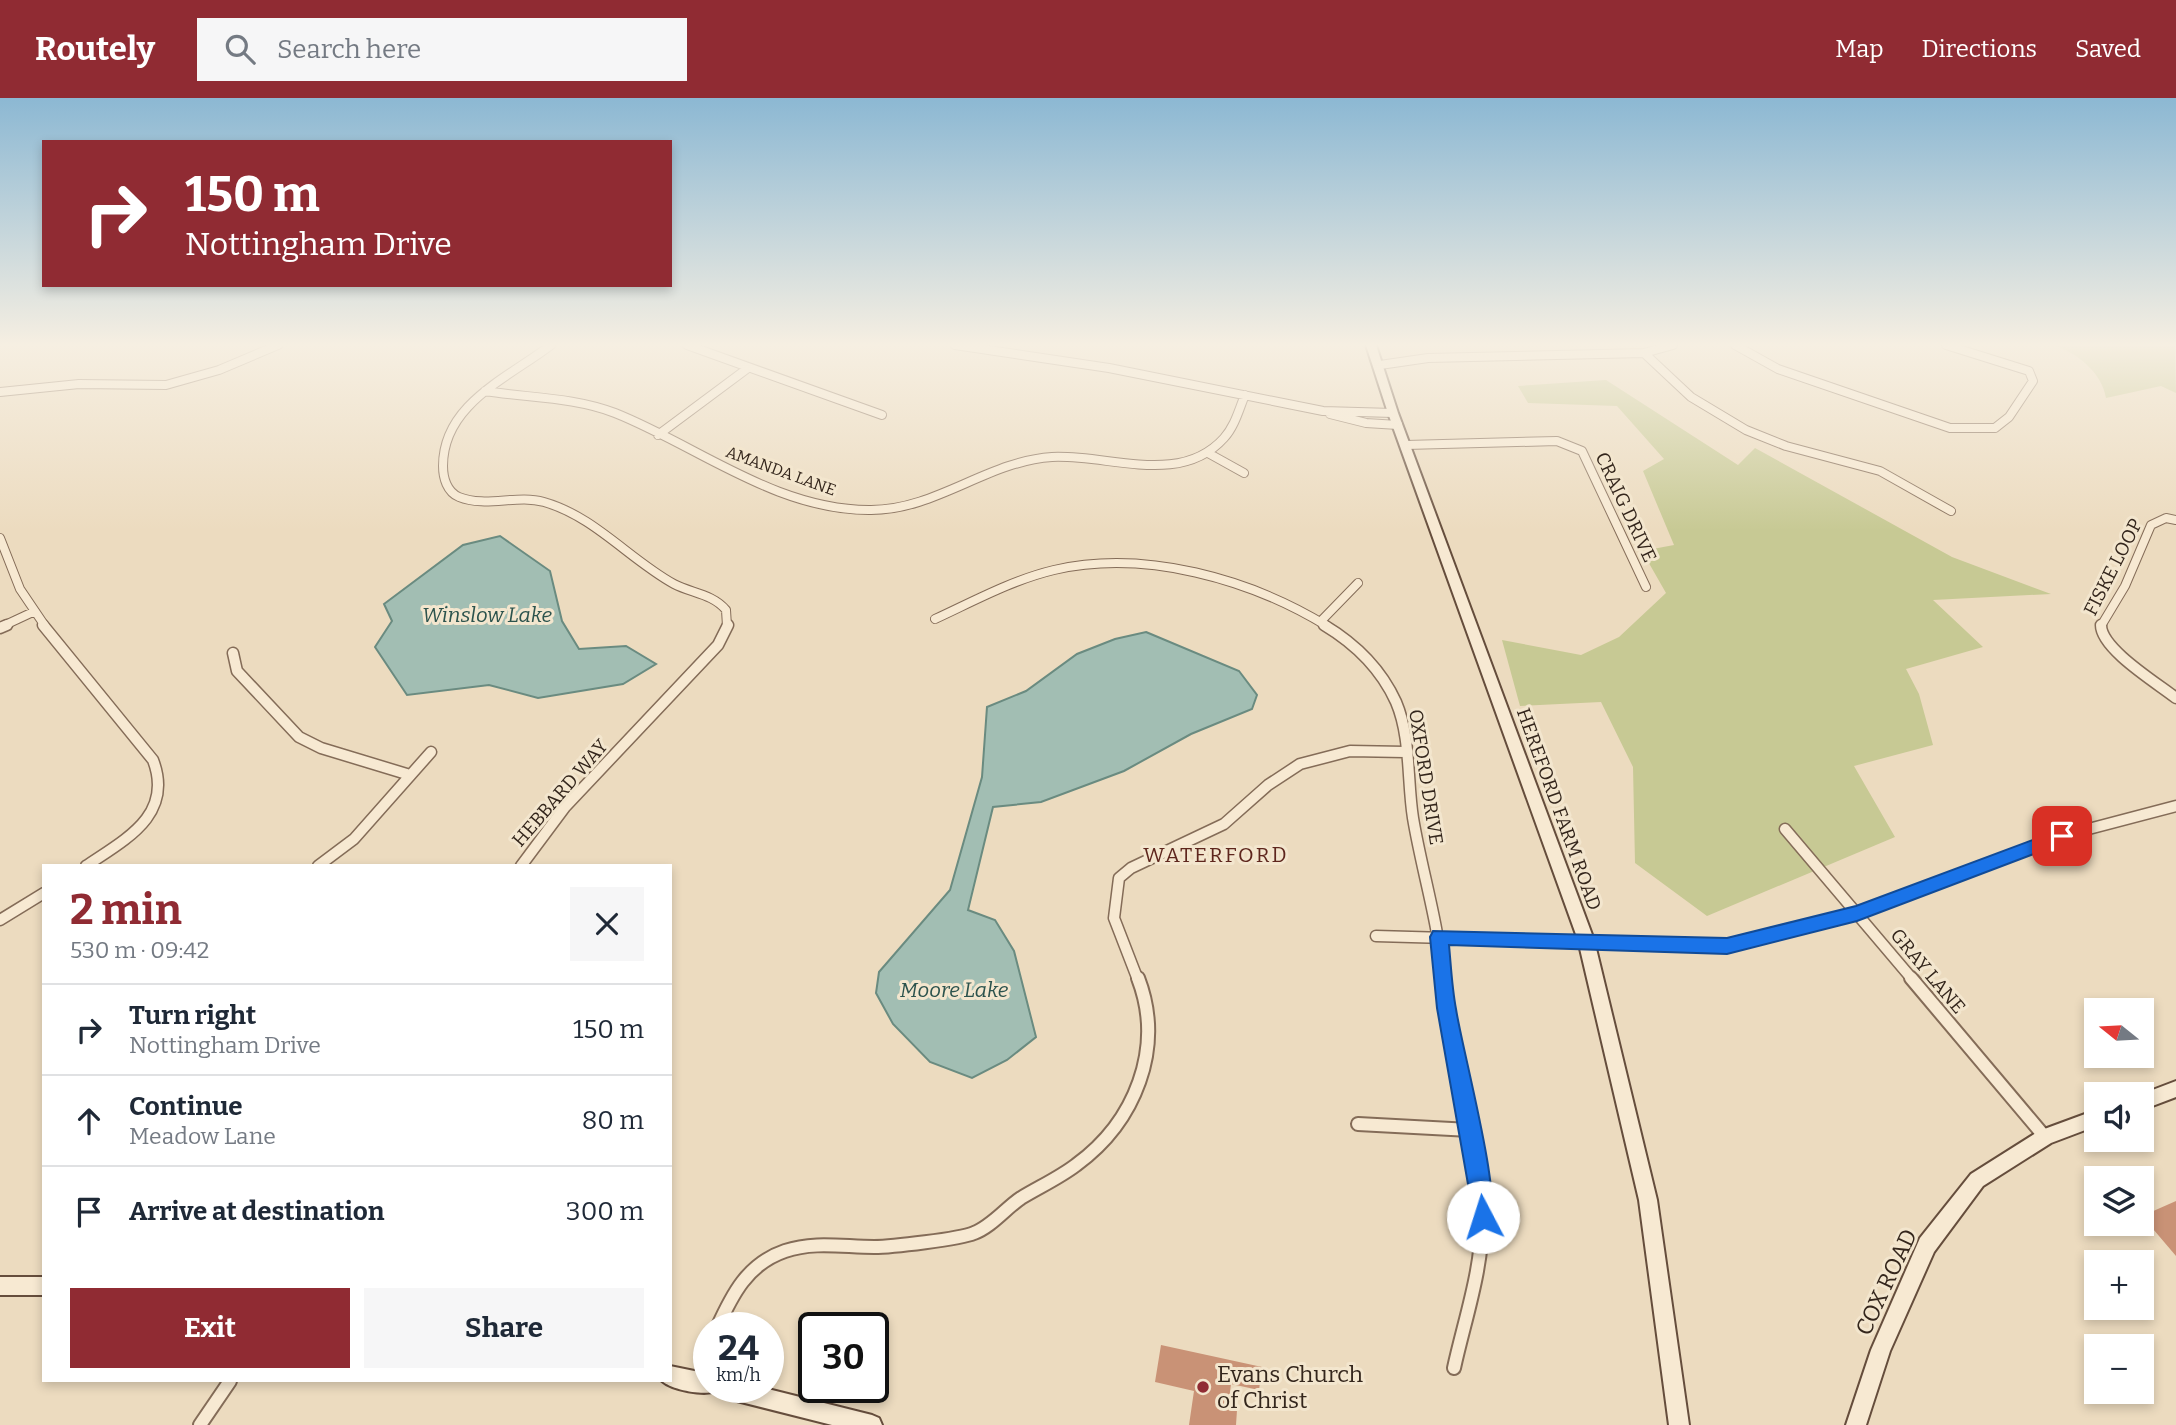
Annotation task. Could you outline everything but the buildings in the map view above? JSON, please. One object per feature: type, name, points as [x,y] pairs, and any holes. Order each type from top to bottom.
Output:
[{"type":"street","name":"HEBBARD WAY","points":[[469,407],[459,417],[442,450],[445,484],[452,493],[462,498],[520,499],[560,508],[578,516],[674,584],[722,605],[727,612],[727,631],[718,645],[565,807],[522,864]]},
{"type":"street","name":"AMANDA LANE","points":[[596,407],[695,454],[804,497],[852,510],[873,510],[918,503],[993,470],[1026,460],[1073,456],[1166,464],[1208,453]]},
{"type":"street","points":[[658,435],[696,407]]},
{"type":"street","points":[[859,407],[882,415]]},
{"type":"street","points":[[1239,407],[1226,436],[1208,453],[1244,473]]},
{"type":"street","points":[[1303,407],[1350,416],[1395,419]]},
{"type":"street","name":"HEREFORD FARM ROAD","points":[[1392,407],[1586,940],[1648,1200],[1679,1425]]},
{"type":"street","points":[[1707,407],[1720,416],[1786,446],[1884,472],[1951,510]]},
{"type":"street","points":[[1889,407],[1950,428],[1976,432],[2002,428],[2019,407]]},
{"type":"street","name":"CRAIG DRIVE","points":[[1406,445],[1557,441],[1582,451],[1646,587]]},
{"type":"street","name":"FISKE LOOP","points":[[2176,520],[2166,518],[2151,525],[2125,586],[2101,622],[2101,631],[2113,649],[2176,698]]},
{"type":"street","points":[[0,538],[20,589],[33,612],[153,760],[162,775],[162,793],[151,814],[135,831],[89,864]]},
{"type":"street","name":"OXFORD DRIVE","points":[[934,620],[1036,575],[1065,568],[1118,562],[1171,567],[1265,595],[1322,620],[1344,636],[1383,677],[1402,723],[1413,818],[1439,937],[1446,1008],[1479,1175],[1483,1217],[1480,1254],[1454,1368]]},
{"type":"street","points":[[1322,620],[1358,583]]},
{"type":"street","points":[[0,628],[33,612]]},
{"type":"street","points":[[233,653],[237,671],[299,737],[321,748],[411,775]]},
{"type":"street","points":[[724,1312],[736,1287],[759,1264],[784,1251],[817,1244],[877,1247],[975,1233],[1020,1199],[1076,1165],[1108,1137],[1125,1115],[1146,1062],[1148,1013],[1114,918],[1119,878],[1150,854],[1224,824],[1269,785],[1312,757],[1360,749],[1405,752]]},
{"type":"street","points":[[321,864],[354,839],[431,752]]},
{"type":"street","points":[[1376,936],[1727,946],[1857,914],[2062,836],[2176,806]]},
{"type":"street","name":"GRAY LANE","points":[[1785,829],[2045,1137]]},
{"type":"street","points":[[0,920],[42,894]]},
{"type":"street","points":[[2154,1097],[2176,1089]]},
{"type":"street","name":"COX ROAD","points":[[1856,1425],[1881,1350],[1927,1245],[1977,1180],[2045,1137],[2084,1122]]},
{"type":"street","points":[[1358,1124],[1470,1130]]},
{"type":"street","points":[[0,1286],[42,1286]]},
{"type":"street","points":[[672,1376],[693,1381]]},
{"type":"street","points":[[200,1425],[229,1382]]},
{"type":"street","points":[[784,1403],[872,1425]]},
{"type":"green space","points":[[1618,407],[1648,407],[1738,465],[1755,448],[1952,557],[2051,594],[1933,600],[1983,647],[1906,669],[1919,694],[1933,745],[1854,766],[1895,837],[1707,916],[1635,863],[1633,767],[1601,702],[1520,706],[1502,640],[1581,655],[1619,637],[1666,593],[1642,551],[1674,545],[1643,471],[1664,459]]},
{"type":"water","name":"Winslow Lake","points":[[500,536],[550,571],[562,621],[579,649],[626,646],[656,664],[623,684],[538,698],[489,685],[407,695],[375,647],[392,621],[384,604],[463,545]]},
{"type":"water","name":"Moore Lake","points":[[1146,632],[1239,671],[1257,695],[1252,709],[1191,734],[1124,771],[1041,802],[993,807],[968,910],[995,920],[1014,951],[1036,1037],[1007,1060],[972,1078],[930,1062],[893,1024],[876,993],[879,972],[950,890],[982,777],[987,707],[1026,691],[1077,654],[1115,639]]},
{"type":"place","name":"Evans Church of Christ","points":[[1203,1387]]},
{"type":"district","name":"WATERFORD","points":[[1216,855]]},
{"type":"route","points":[[1483,1217],[1479,1175],[1446,1008],[1439,937],[1727,946],[1857,914],[2062,836]]}]
